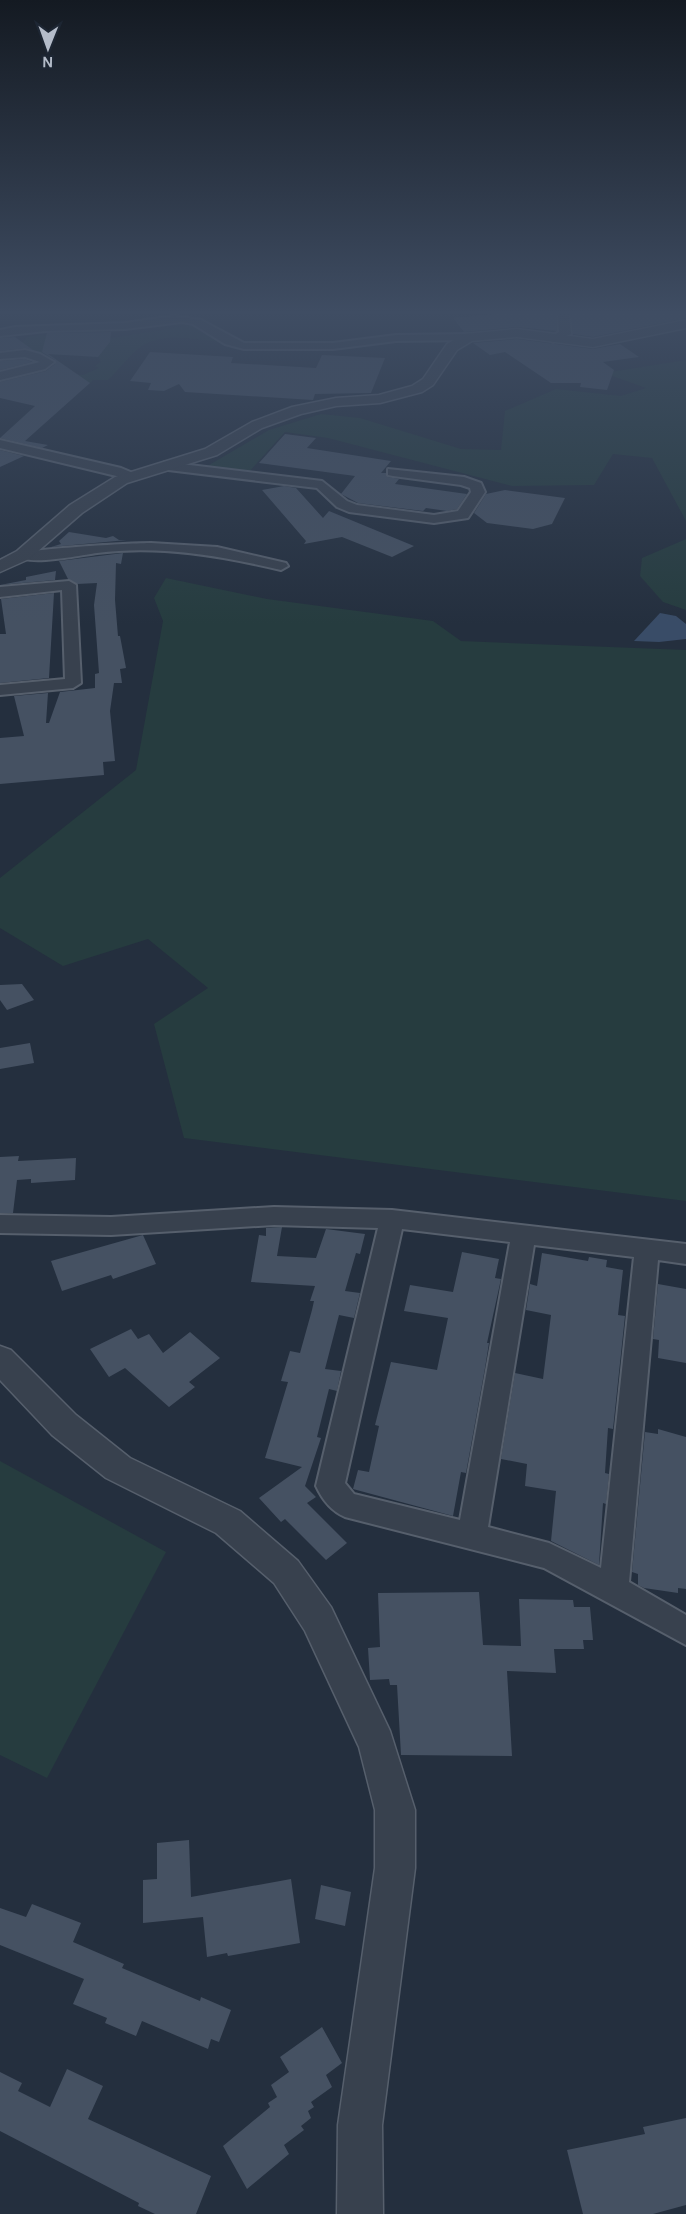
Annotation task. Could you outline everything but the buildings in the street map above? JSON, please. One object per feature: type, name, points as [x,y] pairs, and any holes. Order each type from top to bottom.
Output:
[{"type":"street","points":[[0,567],[23,555],[76,509],[133,476],[212,452],[257,425],[277,417]]},
{"type":"street","points":[[0,444],[27,454],[133,476]]},
{"type":"street","points":[[165,466],[253,478],[304,481],[322,485],[342,504],[354,509],[434,519],[463,515],[478,492],[476,486],[464,481],[393,472]]},
{"type":"street","points":[[23,555],[65,554],[99,548],[152,547],[217,551],[281,566]]},
{"type":"street","points":[[0,592],[69,585],[74,683],[0,690]]},
{"type":"street","points":[[0,1224],[111,1226],[274,1216],[392,1220],[438,1223],[523,1236],[686,1254]]},
{"type":"street","points":[[392,1220],[330,1486],[345,1504],[549,1556],[614,1589],[686,1630]]},
{"type":"street","points":[[472,1535],[523,1236]]},
{"type":"street","points":[[614,1589],[647,1250]]},
{"type":"street","points":[[0,1359],[64,1425],[118,1468],[228,1522],[286,1572],[318,1619],[376,1744],[395,1810],[396,1868],[360,2126],[360,2214]]},
{"type":"green space","points":[[310,417],[360,418],[461,449],[501,450],[504,417],[686,417],[686,521],[652,458],[613,454],[594,485],[512,486],[328,438],[285,432],[248,473],[204,468],[269,430]]},
{"type":"green space","points":[[686,539],[686,610],[663,602],[640,576],[642,558]]},
{"type":"green space","points":[[166,578],[267,599],[433,621],[461,641],[686,650],[686,1201],[184,1138],[154,1024],[208,988],[148,939],[63,966],[0,928],[0,878],[136,770],[163,621],[154,598]]},
{"type":"green space","points":[[0,1461],[166,1552],[47,1778],[0,1755]]},
{"type":"water","points":[[660,613],[676,616],[686,624],[686,639],[659,642],[634,641]]}]
